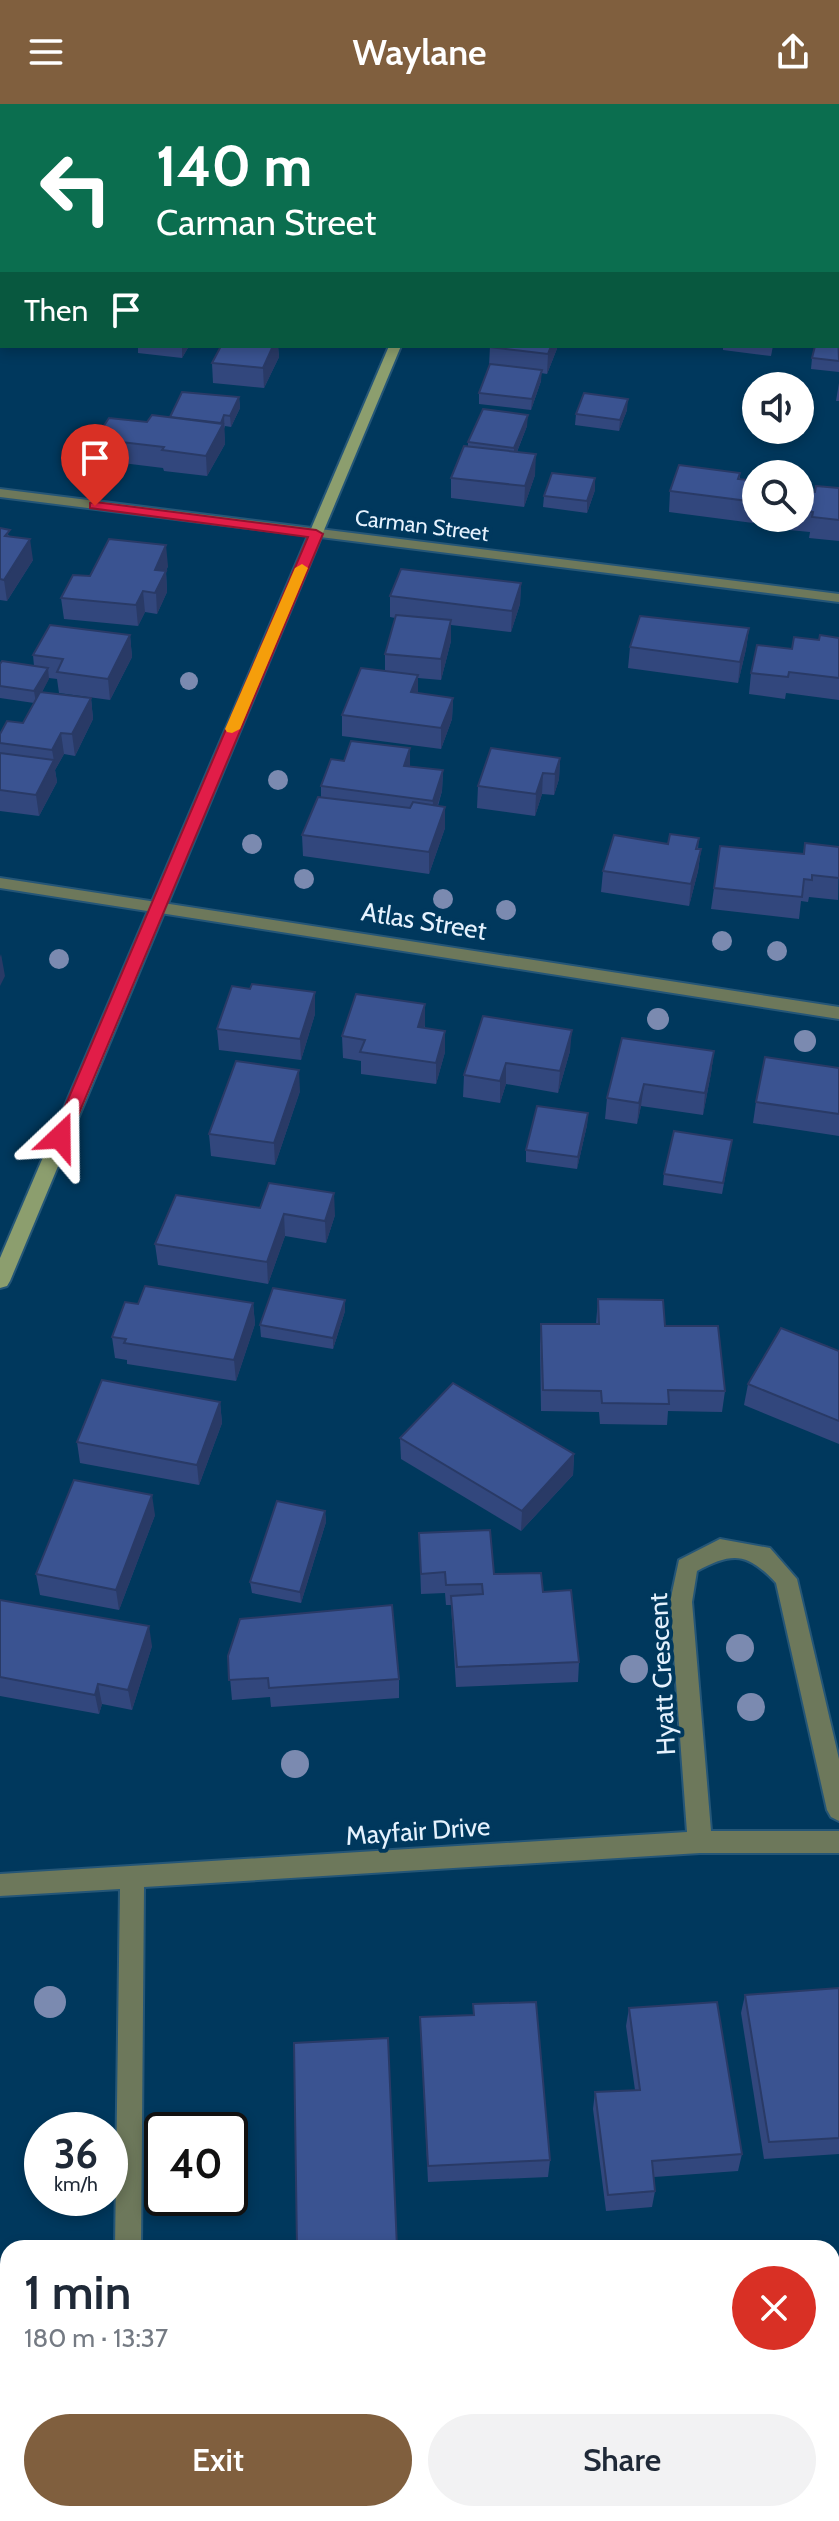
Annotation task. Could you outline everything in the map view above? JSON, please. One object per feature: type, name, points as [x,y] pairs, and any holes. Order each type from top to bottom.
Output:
[{"type":"street","points":[[0,1281],[394,348]]},
{"type":"street","name":"Carman Street","points":[[0,493],[839,598]]},
{"type":"street","name":"Atlas Street","points":[[0,883],[839,1013]]},
{"type":"street","name":"Hyatt Crescent","points":[[700,1842],[681,1602],[687,1566],[720,1548],[762,1554],[786,1579],[839,1810]]},
{"type":"street","name":"Mayfair Drive","points":[[0,1885],[700,1842],[839,1842]]},
{"type":"street","points":[[128,2240],[132,1877]]},
{"type":"building","points":[[220,348],[272,348],[263,368],[212,363]]},
{"type":"building","points":[[498,348],[550,348],[548,354]]},
{"type":"building","points":[[814,348],[839,348],[839,361],[812,358]]},
{"type":"building","points":[[490,364],[542,370],[532,399],[479,393]]},
{"type":"building","points":[[182,392],[239,397],[230,416],[224,415],[221,423],[170,417]]},
{"type":"building","points":[[584,393],[628,399],[620,420],[576,414]]},
{"type":"building","points":[[483,409],[528,415],[514,448],[468,442]]},
{"type":"building","points":[[152,415],[223,424],[206,456],[162,450],[164,447],[95,439],[109,418],[147,422]]},
{"type":"building","points":[[464,446],[536,454],[525,486],[451,478]]},
{"type":"building","points":[[679,465],[740,473],[738,479],[742,479],[742,500],[670,491]]},
{"type":"building","points":[[552,473],[595,478],[587,501],[544,496]]},
{"type":"building","points":[[816,486],[839,488],[839,520],[814,517]]},
{"type":"building","points":[[0,528],[10,530],[5,536],[30,539],[4,580],[0,579]]},
{"type":"building","points":[[109,539],[166,545],[155,570],[166,571],[155,593],[143,591],[136,605],[61,598],[73,575],[90,576]]},
{"type":"building","points":[[401,569],[521,583],[512,611],[390,596]]},
{"type":"building","points":[[396,615],[451,620],[441,659],[385,654]]},
{"type":"building","points":[[640,616],[749,628],[740,662],[630,647]]},
{"type":"building","points":[[50,625],[130,635],[108,679],[57,672],[63,659],[33,655]]},
{"type":"building","points":[[820,635],[839,638],[839,678],[789,672],[788,677],[751,673],[757,645],[792,649],[794,637],[819,640]]},
{"type":"building","points":[[2,661],[48,668],[34,691],[0,686]]},
{"type":"building","points":[[361,668],[418,675],[411,692],[453,698],[441,728],[342,715]]},
{"type":"building","points":[[40,692],[91,698],[72,734],[61,733],[52,750],[0,743],[0,734],[7,721],[23,723]]},
{"type":"building","points":[[351,741],[410,748],[404,766],[443,770],[433,801],[321,786],[331,759],[344,761]]},
{"type":"building","points":[[491,748],[560,758],[555,774],[543,773],[536,794],[478,786]]},
{"type":"building","points":[[0,753],[54,760],[36,795],[0,790]]},
{"type":"building","points":[[318,797],[410,808],[413,802],[445,807],[429,852],[302,835]]},
{"type":"building","points":[[670,834],[699,838],[696,849],[701,849],[691,884],[603,871],[614,835],[668,844]]},
{"type":"building","points":[[805,843],[839,847],[839,878],[812,875],[812,880],[804,879],[802,897],[714,888],[720,846],[804,854]]},
{"type":"building","points":[[252,984],[315,992],[300,1039],[217,1029],[232,986],[250,989]]},
{"type":"building","points":[[356,994],[425,1004],[418,1027],[445,1031],[436,1063],[360,1052],[365,1040],[342,1036]]},
{"type":"building","points":[[483,1016],[572,1030],[560,1071],[506,1063],[500,1081],[464,1075]]},
{"type":"building","points":[[622,1038],[714,1051],[705,1093],[644,1084],[639,1103],[607,1098]]},
{"type":"building","points":[[765,1057],[839,1068],[839,1114],[756,1102]]},
{"type":"building","points":[[236,1061],[299,1070],[274,1143],[209,1134]]},
{"type":"building","points":[[537,1106],[588,1113],[578,1157],[526,1150]]},
{"type":"building","points":[[674,1131],[732,1140],[723,1183],[664,1174]]},
{"type":"building","points":[[269,1183],[334,1193],[325,1221],[284,1214],[267,1262],[155,1244],[176,1195],[260,1208]]},
{"type":"building","points":[[145,1286],[253,1303],[234,1360],[124,1343],[126,1339],[112,1337],[125,1302],[138,1304]]},
{"type":"building","points":[[273,1288],[345,1300],[333,1338],[260,1325]]},
{"type":"building","points":[[598,1299],[663,1300],[665,1326],[718,1326],[725,1391],[668,1390],[669,1404],[602,1403],[601,1391],[543,1390],[541,1324],[599,1324]]},
{"type":"building","points":[[781,1328],[839,1351],[839,1421],[748,1384]]},
{"type":"building","points":[[102,1380],[220,1402],[197,1465],[77,1442]]},
{"type":"building","points":[[453,1383],[574,1454],[522,1511],[400,1438]]},
{"type":"building","points":[[74,1480],[152,1495],[116,1590],[36,1574]]},
{"type":"building","points":[[277,1501],[325,1511],[300,1592],[250,1582]]},
{"type":"building","points":[[490,1530],[494,1574],[541,1573],[543,1592],[571,1590],[579,1662],[457,1667],[451,1596],[483,1594],[482,1584],[446,1585],[445,1572],[421,1574],[419,1533]]},
{"type":"building","points":[[0,1600],[149,1626],[128,1690],[98,1684],[95,1695],[0,1677]]},
{"type":"building","points":[[392,1605],[399,1679],[269,1688],[268,1678],[229,1680],[228,1656],[240,1619]]},
{"type":"building","points":[[839,1988],[839,2138],[769,2142],[745,1995]]},
{"type":"building","points":[[536,2002],[550,2160],[428,2166],[420,2017],[474,2015],[473,2004]]},
{"type":"building","points":[[717,2002],[742,2154],[652,2161],[655,2191],[608,2195],[595,2092],[640,2090],[629,2008]]},
{"type":"building","points":[[388,2038],[397,2240],[297,2240],[294,2043]]},
{"type":"slow traffic","points":[[232,729],[302,568]]},
{"type":"route","points":[[60,1137],[316,534],[95,506]]}]
